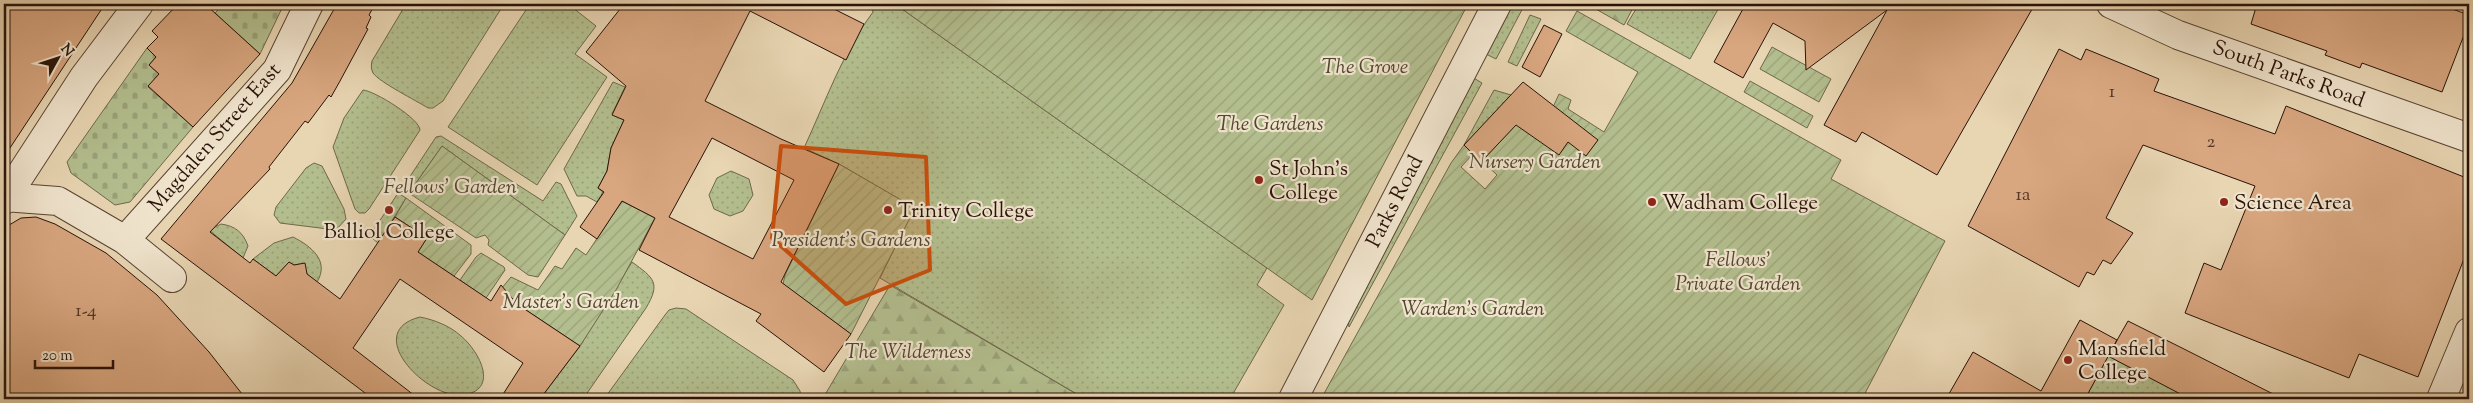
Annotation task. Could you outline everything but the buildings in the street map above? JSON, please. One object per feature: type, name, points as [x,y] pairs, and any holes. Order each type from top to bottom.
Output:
[{"type":"street","points":[[4,198],[84,77],[139,4]]},
{"type":"street","name":"Magdalen Street East","points":[[125,240],[277,70],[309,4]]},
{"type":"street","name":"Parks Road","points":[[1293,399],[1497,4]]},
{"type":"street","name":"South Parks Road","points":[[2111,4],[2178,35],[2469,138]]},
{"type":"street","points":[[4,198],[58,201],[125,240],[172,278]]},
{"type":"street","points":[[2442,399],[2469,332]]},
{"type":"highlighted area","points":[[781,146],[926,157],[930,270],[846,304],[772,238]]},
{"type":"green space","points":[[213,4],[284,4],[260,54],[215,13],[219,9]]},
{"type":"green space","points":[[406,4],[504,4],[443,101],[433,108],[428,108],[390,86],[377,77],[372,70],[372,61]]},
{"type":"green space","points":[[530,4],[568,4],[596,26],[575,54],[607,77],[537,185],[448,127]]},
{"type":"green space","points":[[871,4],[895,4],[1267,268],[1257,285],[1284,305],[1230,399],[1085,399],[880,278],[914,208],[839,164],[804,148],[844,60],[862,27],[873,12]]},
{"type":"green space","name":"The Gardens","points":[[895,4],[1468,4],[1312,300]]},
{"type":"green space","points":[[1513,4],[1525,4],[1496,59],[1486,54]]},
{"type":"green space","points":[[1587,4],[1635,4],[1624,25]]},
{"type":"green space","points":[[1639,4],[1721,4],[1690,59],[1627,24]]},
{"type":"green space","name":"Wadham College","points":[[1577,11],[1841,160],[1831,179],[1945,241],[1862,399],[1321,399],[1451,163],[1464,145],[1473,154],[1461,167],[1485,189],[1497,175],[1482,161],[1528,112],[1542,118],[1554,105],[1559,94],[1571,100],[1568,109],[1604,132],[1638,72],[1566,31]]},
{"type":"green space","points":[[1530,15],[1541,19],[1517,66],[1508,62]]},
{"type":"green space","points":[[1772,47],[1831,79],[1819,102],[1760,69]]},
{"type":"green space","points":[[147,48],[156,57],[149,65],[159,74],[148,87],[193,127],[130,202],[115,205],[71,173],[67,162]]},
{"type":"green space","points":[[1472,77],[1482,83],[1349,327],[1348,318]]},
{"type":"green space","points":[[1750,81],[1813,116],[1807,128],[1744,92]]},
{"type":"green space","points":[[613,82],[625,87],[612,114],[624,120],[611,148],[607,171],[598,188],[603,192],[597,202],[586,196],[577,196],[564,169]]},
{"type":"green space","points":[[363,90],[377,95],[396,106],[413,119],[420,130],[369,209],[365,213],[359,213],[355,209],[333,147],[344,118]]},
{"type":"green space","points":[[1494,90],[1511,95],[1464,145]]},
{"type":"green space","points":[[441,136],[543,201],[556,182],[561,184],[577,216],[565,235],[442,146],[409,193],[405,184],[436,137]]},
{"type":"green space","name":"Fellows' Garden","points":[[442,146],[565,235],[538,277],[528,275],[488,245],[489,240],[485,235],[476,238],[409,193]]},
{"type":"green space","points":[[314,163],[322,166],[344,209],[346,219],[336,230],[280,223],[274,215],[276,207],[306,168]]},
{"type":"green space","name":"President's Gardens","points":[[839,164],[915,208],[851,334],[783,284],[785,275]]},
{"type":"green space","points":[[731,171],[749,179],[753,195],[743,211],[730,216],[714,209],[709,195],[717,178]]},
{"type":"green space","points":[[398,193],[406,198],[378,243],[372,238],[375,228]]},
{"type":"green space","name":"Fellows' Garden","points":[[406,198],[471,245],[471,254],[454,276],[418,252],[427,238],[395,217]]},
{"type":"green space","name":"Master's Garden","points":[[622,201],[655,218],[616,290],[580,346],[508,298],[509,294],[501,289],[511,277],[538,290],[555,266],[562,269],[576,248],[586,255]]},
{"type":"green space","points":[[221,224],[234,228],[244,237],[248,246],[243,258],[209,230]]},
{"type":"green space","points":[[293,237],[317,255],[321,267],[317,282],[307,274],[300,264],[294,265],[289,262],[276,276],[253,259],[274,243]]},
{"type":"green space","name":"Fellows' Garden","points":[[481,253],[504,267],[505,270],[486,298],[460,280]]},
{"type":"green space","points":[[632,262],[646,272],[653,282],[653,293],[646,308],[583,399],[540,399],[580,346]]},
{"type":"green space","name":"The Wilderness","points":[[890,285],[1085,399],[837,399],[826,393]]},
{"type":"green space","points":[[676,308],[686,309],[793,380],[800,391],[801,399],[604,399],[665,315],[669,310]]},
{"type":"green space","points":[[420,317],[452,329],[475,351],[483,370],[483,379],[481,386],[474,392],[462,395],[448,393],[432,387],[406,363],[398,349],[397,336],[403,325]]},
{"type":"green space","points":[[2108,356],[2179,393],[2176,399],[2085,399]]},
{"type":"place","name":"St John's College","points":[[1259,180]]},
{"type":"place","name":"Wadham College","points":[[1652,202]]},
{"type":"place","name":"Science Area","points":[[2224,202]]},
{"type":"place","name":"Balliol College","points":[[389,210]]},
{"type":"place","name":"Trinity College","points":[[888,210]]},
{"type":"place","name":"Mansfield College","points":[[2068,360]]},
{"type":"park label","name":"The Grove","points":[[1365,66]]},
{"type":"park label","name":"Nursery Garden","points":[[1535,161]]},
{"type":"park label","name":"Fellows' Private Garden","points":[[1738,271]]},
{"type":"park label","name":"Warden's Garden","points":[[1473,308]]}]
